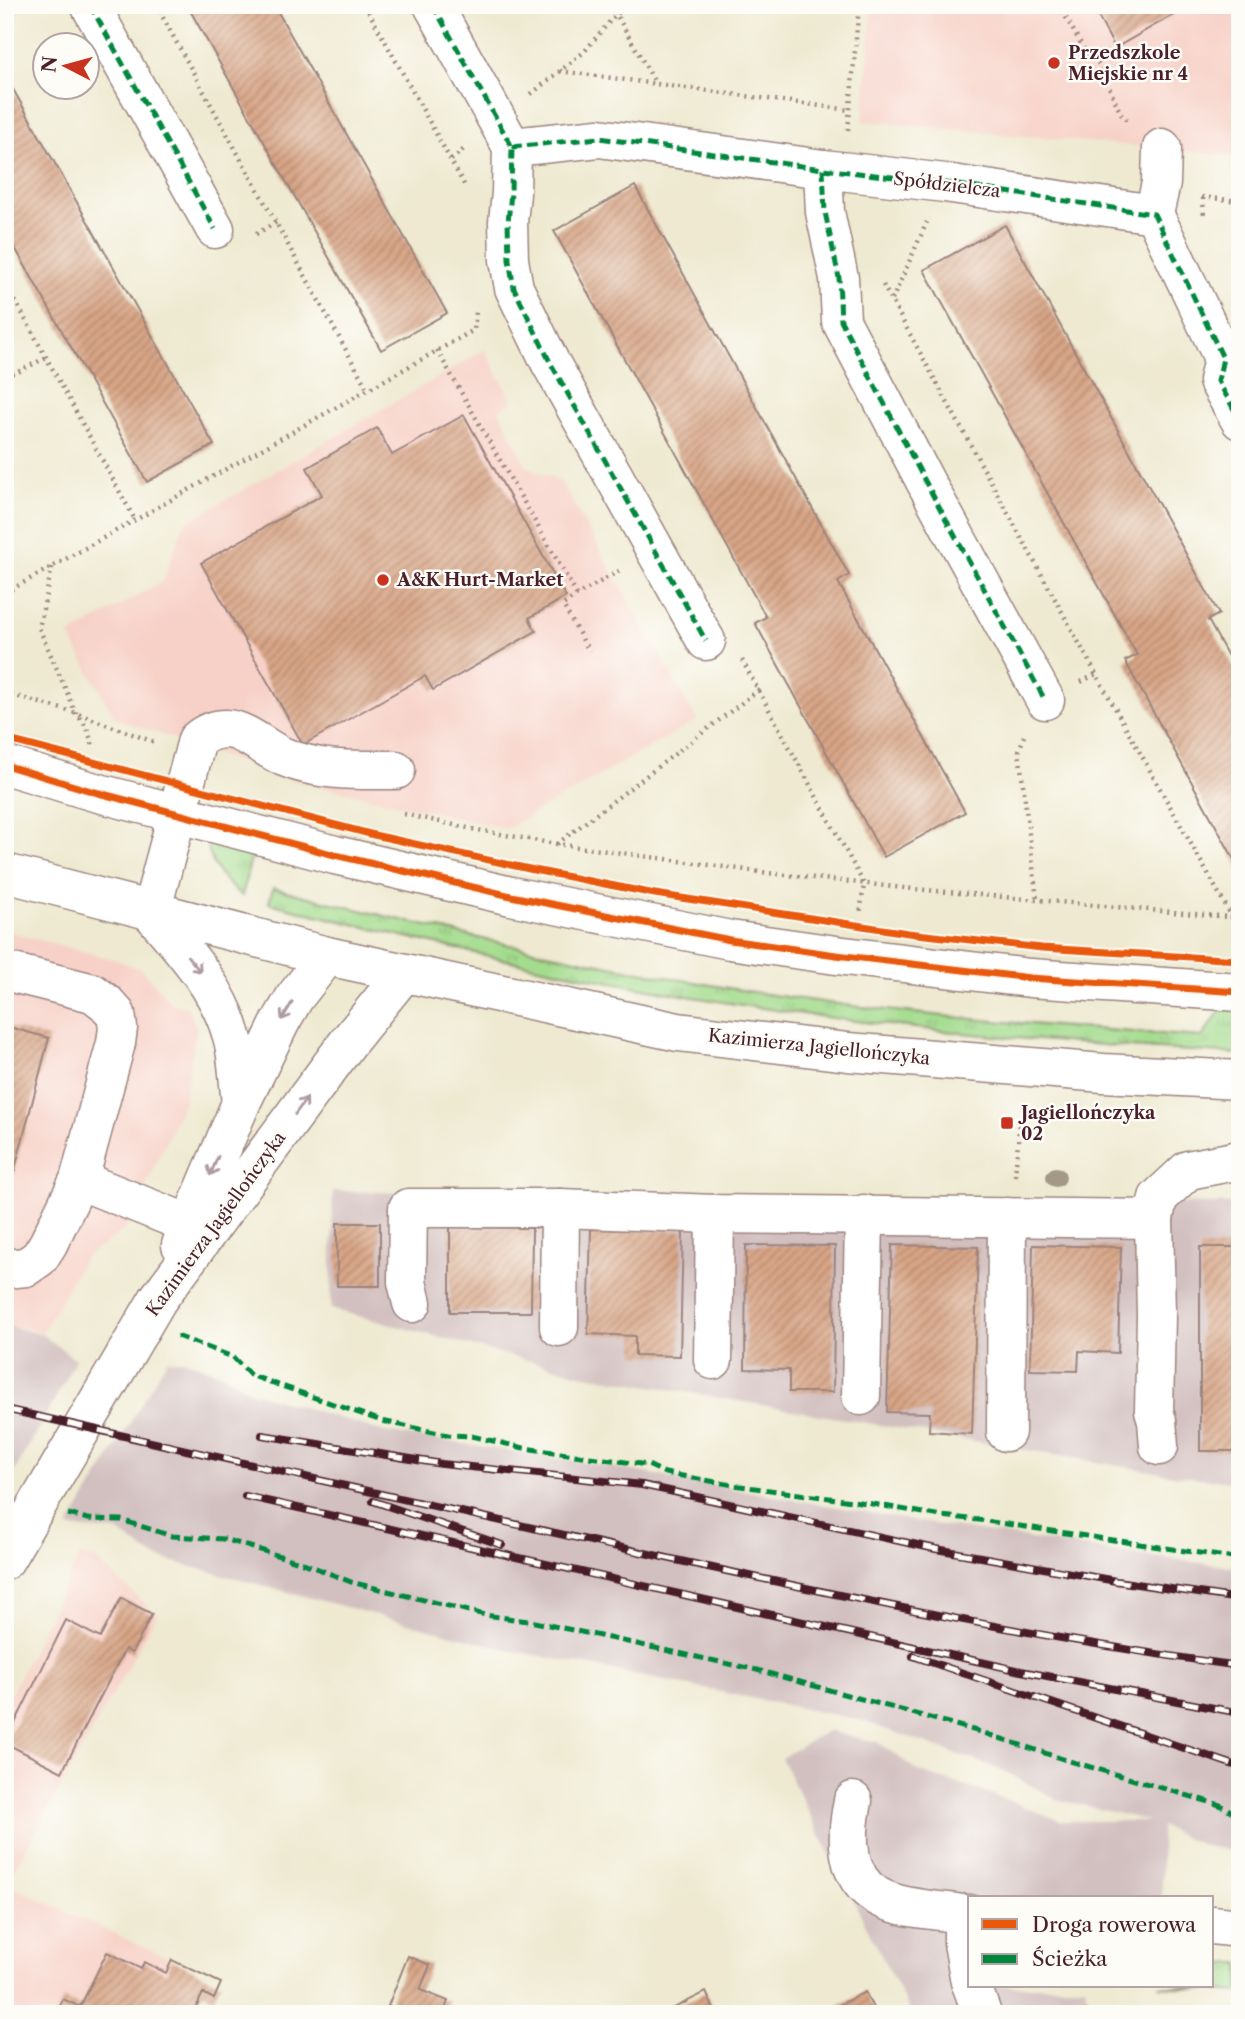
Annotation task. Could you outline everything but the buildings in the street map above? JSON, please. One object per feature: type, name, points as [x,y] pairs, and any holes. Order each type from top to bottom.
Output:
[{"type":"street","points":[[90,5],[215,229]]},
{"type":"street","points":[[433,5],[521,146],[508,222],[509,260],[514,288],[550,362],[655,550],[722,648]]},
{"type":"street","name":"Spółdzielcza","points":[[521,146],[599,138],[835,171],[945,183],[1154,214]]},
{"type":"street","points":[[1149,138],[1161,183],[1154,214],[1223,358],[1218,381],[1240,420]]},
{"type":"street","points":[[835,171],[825,212],[839,278],[841,321],[1045,699]]},
{"type":"street","points":[[241,1103],[232,1034],[217,999],[202,974],[151,912],[197,740],[205,733],[234,730],[285,757],[327,770],[396,771]]},
{"type":"street","points":[[5,765],[91,791],[335,855],[512,896],[730,940],[1030,978],[1240,992]]},
{"type":"street","name":"Kazimierza Jagiellończyka","points":[[5,873],[327,956],[678,1032],[848,1052],[1103,1073],[1240,1080]]},
{"type":"street","points":[[158,1299],[241,1103],[281,1021],[295,997],[327,956]]},
{"type":"street","points":[[5,971],[93,993],[116,1014],[118,1028],[79,1180],[39,1258],[26,1267],[5,1269]]},
{"type":"street","name":"Kazimierza Jagiellończyka","points":[[5,1560],[158,1299],[349,1041],[404,973]]},
{"type":"street","points":[[1158,1446],[1154,1411],[1154,1219],[1158,1198],[1188,1170],[1240,1160]]},
{"type":"street","points":[[79,1180],[189,1224]]},
{"type":"street","points":[[412,1303],[407,1282],[408,1208],[560,1208],[715,1214],[1154,1219]]},
{"type":"street","points":[[559,1327],[560,1208]]},
{"type":"street","points":[[713,1360],[715,1214]]},
{"type":"street","points":[[861,1396],[864,1214]]},
{"type":"street","points":[[1006,1432],[1007,1217]]},
{"type":"street","points":[[853,1801],[848,1826],[848,1845],[852,1862],[862,1882],[877,1895],[897,1903],[967,1914],[963,1943],[968,1969]]},
{"type":"street","points":[[1214,1925],[1240,1928]]},
{"type":"street","points":[[972,1988],[982,2014]]},
{"type":"path","points":[[156,5],[368,390]]},
{"type":"path","points":[[365,5],[470,195]]},
{"type":"path","points":[[611,5],[656,84]]},
{"type":"path","points":[[521,146],[522,101],[584,52],[616,14],[632,5]]},
{"type":"path","points":[[835,171],[847,148],[859,5]]},
{"type":"path","points":[[1059,5],[1085,51],[1098,64],[1121,114],[1149,138]]},
{"type":"path","points":[[560,71],[850,110]]},
{"type":"path","points":[[892,301],[945,183]]},
{"type":"path","points":[[880,280],[1231,917]]},
{"type":"path","points":[[5,282],[135,520]]},
{"type":"path","points":[[5,593],[474,330],[477,303]]},
{"type":"path","points":[[437,350],[577,595]]},
{"type":"path","points":[[5,373],[16,373],[47,357]]},
{"type":"path","points":[[589,651],[563,605],[655,550]]},
{"type":"path","points":[[52,567],[39,628],[76,713],[87,728],[100,764],[91,791]]},
{"type":"path","points":[[722,648],[760,689],[864,884],[860,916]]},
{"type":"path","points":[[556,844],[760,689]]},
{"type":"path","points":[[5,693],[76,713],[192,755]]},
{"type":"path","points":[[1037,900],[1019,751],[1026,729],[1045,699]]},
{"type":"path","points":[[396,812],[556,844],[864,884],[1240,918]]},
{"type":"path","points":[[1007,1217],[1015,1205],[1020,1118]]},
{"type":"shaded area","name":"Przedszkole Miejskie nr 4","points":[[872,5],[1240,5],[1240,156],[863,121]]},
{"type":"shaded area","points":[[485,350],[513,402],[499,410],[527,467],[561,482],[697,720],[506,829],[285,778],[115,718],[69,635],[163,581],[184,524]]},
{"type":"shaded area","points":[[5,931],[141,969],[171,1003],[187,1007],[197,1028],[183,1104],[126,1229],[84,1258],[42,1333],[5,1324]]},
{"type":"shaded area","points":[[333,1191],[713,1201],[1240,1204],[1240,1483],[1173,1475],[580,1374],[331,1309]]},
{"type":"shaded area","points":[[5,1325],[43,1335],[75,1359],[5,1488]]},
{"type":"shaded area","points":[[167,1360],[186,1360],[228,1377],[249,1391],[385,1432],[588,1463],[915,1521],[1240,1568],[1240,1853],[1201,1845],[1161,1826],[1162,1896],[968,1896],[968,1988],[1086,1988],[1093,2014],[911,2014],[781,1758],[827,1731],[877,1742],[920,1772],[991,1794],[1061,1821],[1150,1821],[1056,1799],[1004,1771],[860,1720],[510,1650],[155,1557],[117,1531],[68,1528]]},
{"type":"shaded area","points":[[80,1555],[94,1558],[157,1615],[6,1884],[172,1960],[146,2014],[5,2014],[5,1705]]},
{"type":"green space","points":[[207,843],[252,853],[242,896],[219,873],[211,859]]},
{"type":"green space","points":[[273,888],[443,930],[614,967],[728,988],[846,1005],[1024,1024],[1202,1037],[1222,1008],[1240,1008],[1240,1054],[1058,1042],[936,1030],[815,1016],[694,997],[511,961],[269,903]]},
{"type":"green space","points":[[1240,1963],[1240,1992],[1186,1988],[1214,1988],[1214,1964]]},
{"type":"railway","points":[[5,1409],[823,1592],[1031,1633],[1240,1666]]},
{"type":"railway","points":[[262,1435],[442,1464],[642,1485],[936,1549],[1116,1581],[1240,1599]]},
{"type":"railway","points":[[245,1496],[1021,1671],[1240,1713]]},
{"type":"railway","points":[[373,1501],[502,1545]]},
{"type":"railway","points":[[913,1656],[1240,1767]]},
{"type":"marked path","points":[[90,5],[215,229]]},
{"type":"marked path","points":[[433,5],[512,147],[508,222],[509,260],[514,288],[550,362],[706,641]]},
{"type":"marked path","points":[[512,147],[599,138],[945,183],[1154,214],[1223,358],[1218,381],[1240,420]]},
{"type":"marked path","points":[[823,169],[825,212],[839,278],[841,321],[1045,700]]},
{"type":"marked path","points":[[177,1336],[233,1357],[250,1375],[382,1421],[448,1435],[471,1436],[524,1448],[648,1465],[665,1473],[733,1485],[1240,1559]]},
{"type":"marked path","points":[[68,1514],[88,1519],[121,1520],[172,1536],[224,1539],[306,1564],[351,1582],[485,1615],[535,1622],[757,1670],[984,1733],[1220,1805],[1233,1812],[1240,1821]]},
{"type":"cycle path","points":[[5,739],[374,835],[655,894],[908,933],[1042,948],[1240,960]]},
{"type":"cycle path","points":[[5,765],[91,791],[335,855],[511,896],[730,940],[1030,978],[1240,992]]},
{"type":"place","name":"Przedszkole Miejskie nr 4","points":[[1054,63]]},
{"type":"place","name":"A&K Hurt-Market","points":[[383,580]]},
{"type":"place","name":"Jagiellończyka 02","points":[[1007,1123]]}]
